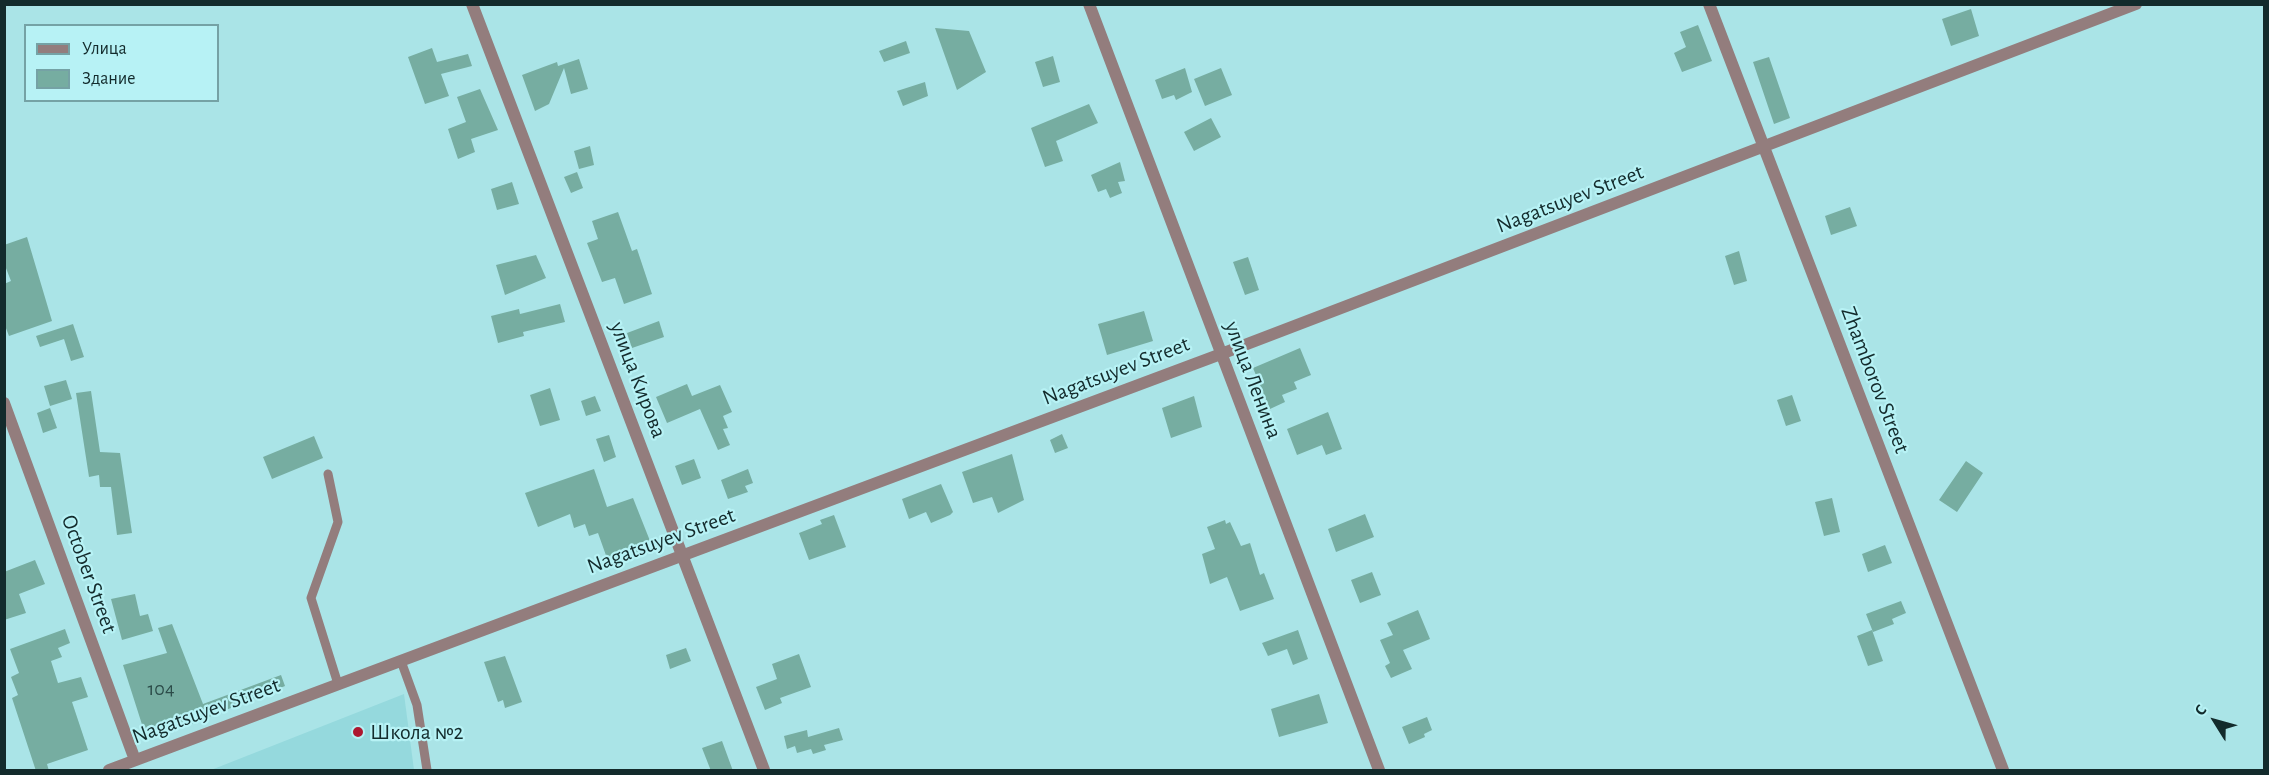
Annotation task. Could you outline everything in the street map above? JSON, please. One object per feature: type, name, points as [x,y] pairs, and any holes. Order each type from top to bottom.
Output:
[{"type":"street","name":"улица Кирова","points":[[472,4],[764,771]]},
{"type":"street","name":"улица Ленина","points":[[1089,4],[1379,771]]},
{"type":"street","name":"Zhamborov Street","points":[[1708,4],[2003,771]]},
{"type":"street","name":"Nagatsuyev Street","points":[[109,771],[1221,354],[2136,4]]},
{"type":"street","name":"October Street","points":[[4,403],[135,760]]},
{"type":"lane","points":[[328,474],[338,522],[311,598],[338,684]]},
{"type":"lane","points":[[401,661],[417,705],[427,771]]},
{"type":"shaded area","name":"Школа №2","points":[[404,694],[414,770],[211,770]]},
{"type":"building","points":[[1971,9],[1979,36],[1951,46],[1942,19]]},
{"type":"building","points":[[1698,25],[1712,61],[1682,72],[1674,53],[1686,47],[1680,32]]},
{"type":"building","points":[[935,28],[969,31],[986,72],[957,90]]},
{"type":"building","points":[[906,41],[910,53],[884,62],[879,51]]},
{"type":"building","points":[[432,48],[437,62],[468,54],[472,66],[441,74],[449,96],[425,104],[408,57]]},
{"type":"building","points":[[1053,56],[1060,82],[1043,87],[1035,62]]},
{"type":"building","points":[[1769,57],[1790,118],[1774,124],[1753,62]]},
{"type":"building","points":[[579,59],[588,89],[571,94],[564,68],[549,104],[535,111],[522,75],[557,62],[558,66]]},
{"type":"building","points":[[1185,68],[1192,92],[1176,100],[1174,95],[1162,99],[1155,80]]},
{"type":"building","points":[[1221,68],[1232,95],[1205,106],[1194,79]]},
{"type":"building","points":[[925,82],[928,96],[903,106],[897,91]]},
{"type":"building","points":[[480,89],[498,130],[471,139],[475,152],[458,159],[448,129],[466,122],[457,97]]},
{"type":"building","points":[[1089,104],[1098,123],[1056,141],[1063,161],[1045,167],[1031,128]]},
{"type":"building","points":[[1211,118],[1221,137],[1194,151],[1184,132]]},
{"type":"building","points":[[590,146],[594,165],[579,169],[574,151]]},
{"type":"building","points":[[1120,162],[1125,181],[1118,182],[1122,193],[1110,198],[1106,189],[1098,192],[1091,175]]},
{"type":"building","points":[[577,172],[583,188],[571,193],[564,177]]},
{"type":"building","points":[[512,182],[519,204],[497,210],[491,189]]},
{"type":"building","points":[[1850,207],[1857,226],[1831,235],[1825,216]]},
{"type":"building","points":[[618,212],[632,251],[637,249],[652,294],[624,304],[615,278],[602,282],[587,243],[598,239],[592,221]]},
{"type":"building","points":[[27,237],[52,321],[9,336],[4,323],[4,284],[11,281],[4,263],[4,245]]},
{"type":"building","points":[[1739,251],[1747,281],[1734,285],[1725,256]]},
{"type":"building","points":[[536,255],[546,278],[505,295],[496,265]]},
{"type":"building","points":[[1248,257],[1259,290],[1245,295],[1233,262]]},
{"type":"building","points":[[560,304],[565,322],[523,332],[524,336],[498,343],[491,316],[519,309],[520,314]]},
{"type":"building","points":[[1144,311],[1153,341],[1107,355],[1098,324]]},
{"type":"building","points":[[659,321],[664,337],[632,348],[627,333]]},
{"type":"building","points":[[73,324],[84,357],[71,361],[64,339],[40,347],[36,336]]},
{"type":"building","points":[[1300,348],[1311,375],[1294,382],[1297,389],[1282,395],[1285,402],[1270,409],[1253,368]]},
{"type":"building","points":[[66,380],[72,399],[50,406],[44,386]]},
{"type":"building","points":[[687,384],[692,396],[720,385],[732,412],[723,416],[728,428],[723,429],[730,445],[718,450],[700,409],[667,423],[656,397]]},
{"type":"building","points":[[550,388],[560,420],[540,426],[530,395]]},
{"type":"building","points":[[91,391],[100,452],[120,453],[132,533],[117,535],[111,487],[100,487],[99,475],[89,477],[76,393]]},
{"type":"building","points":[[1792,395],[1801,421],[1786,426],[1777,400]]},
{"type":"building","points":[[595,396],[601,411],[586,416],[581,401]]},
{"type":"building","points":[[1194,396],[1202,427],[1171,438],[1162,408]]},
{"type":"building","points":[[50,408],[57,428],[43,433],[37,413]]},
{"type":"building","points":[[1328,412],[1342,449],[1326,455],[1322,445],[1297,455],[1287,429]]},
{"type":"building","points":[[1062,434],[1068,448],[1055,453],[1050,440]]},
{"type":"building","points":[[609,435],[616,457],[604,462],[596,439]]},
{"type":"building","points":[[314,436],[323,458],[272,479],[263,457]]},
{"type":"building","points":[[1012,454],[1024,500],[998,513],[992,497],[973,503],[962,472]]},
{"type":"building","points":[[694,459],[701,478],[682,485],[675,466]]},
{"type":"building","points":[[1966,461],[1983,473],[1957,512],[1939,500]]},
{"type":"building","points":[[594,469],[607,507],[633,498],[654,551],[630,559],[628,554],[608,561],[598,533],[589,536],[585,524],[574,528],[570,514],[538,527],[525,493]]},
{"type":"building","points":[[748,469],[753,483],[745,486],[748,492],[728,499],[721,480]]},
{"type":"building","points":[[941,484],[953,512],[931,523],[926,512],[909,519],[902,499]]},
{"type":"building","points":[[1832,498],[1840,532],[1824,536],[1815,502]]},
{"type":"building","points":[[1365,514],[1374,537],[1336,552],[1328,529]]},
{"type":"building","points":[[834,515],[846,547],[809,560],[799,533],[822,524],[820,520]]},
{"type":"building","points":[[1225,520],[1226,524],[1230,522],[1241,546],[1250,543],[1260,575],[1264,573],[1274,599],[1240,611],[1227,577],[1210,584],[1202,554],[1215,549],[1207,527]]},
{"type":"building","points":[[1885,545],[1892,563],[1868,572],[1862,554]]},
{"type":"building","points":[[35,560],[45,584],[19,594],[26,613],[4,620],[4,572]]},
{"type":"building","points":[[1372,572],[1381,595],[1360,603],[1351,580]]},
{"type":"building","points":[[135,594],[140,616],[148,614],[153,631],[122,640],[111,599]]},
{"type":"building","points":[[1901,601],[1906,613],[1892,619],[1894,624],[1873,632],[1866,614]]},
{"type":"building","points":[[1418,610],[1430,639],[1403,650],[1412,669],[1391,678],[1385,666],[1390,663],[1380,640],[1393,635],[1387,623]]},
{"type":"building","points":[[172,624],[203,704],[281,675],[285,686],[189,725],[146,737],[123,665],[167,653],[158,628]]},
{"type":"building","points":[[65,629],[70,643],[58,648],[62,657],[51,661],[58,683],[81,677],[88,697],[72,702],[88,750],[47,764],[49,771],[36,771],[12,698],[18,695],[11,677],[19,673],[10,649]]},
{"type":"building","points":[[1298,630],[1308,659],[1293,665],[1287,649],[1268,656],[1262,643]]},
{"type":"building","points":[[1872,630],[1883,661],[1868,666],[1857,636]]},
{"type":"building","points":[[686,648],[691,661],[670,669],[666,655]]},
{"type":"building","points":[[799,654],[811,687],[780,698],[782,703],[765,710],[756,687],[777,679],[772,664]]},
{"type":"building","points":[[505,656],[522,702],[505,708],[503,700],[498,702],[484,662]]},
{"type":"building","points":[[1319,694],[1328,723],[1279,737],[1271,709]]},
{"type":"building","points":[[1427,717],[1432,730],[1424,734],[1425,737],[1409,744],[1402,727]]},
{"type":"building","points":[[839,728],[843,740],[824,745],[826,750],[813,754],[811,749],[797,753],[795,746],[787,749],[784,736],[807,730],[808,737]]},
{"type":"building","points":[[722,741],[733,771],[711,771],[702,748]]},
{"type":"place","name":"Школа №2","points":[[358,732]]}]
